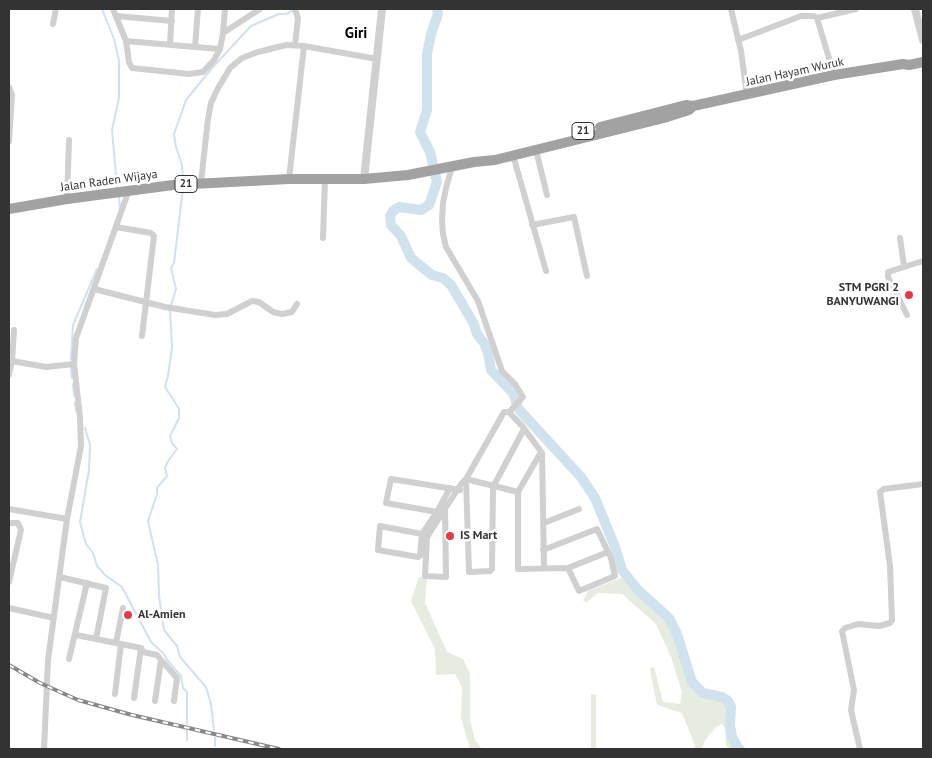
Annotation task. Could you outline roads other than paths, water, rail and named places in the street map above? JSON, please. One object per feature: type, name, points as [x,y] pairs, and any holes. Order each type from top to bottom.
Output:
[{"type":"highway","name":"Jalan Hayam Wuruk","points":[[903,64],[908,60],[923,57]]},
{"type":"highway","name":"Jalan Hayam Wuruk","points":[[364,179],[483,162],[664,118],[688,110],[693,106],[834,75],[923,62]]},
{"type":"highway","name":"Jalan Hayam Wuruk","points":[[474,162],[481,157],[686,104],[693,106]]},
{"type":"highway","name":"Jalan Raden Wijaya","points":[[9,209],[129,190],[201,182],[364,179]]},
{"type":"street","points":[[53,24],[56,9]]},
{"type":"street","points":[[113,9],[126,41],[128,62],[132,68],[189,74],[207,70],[220,49],[224,9]]},
{"type":"street","points":[[170,44],[172,9]]},
{"type":"street","points":[[195,47],[198,9]]},
{"type":"street","points":[[223,33],[260,9]]},
{"type":"street","points":[[364,179],[382,9]]},
{"type":"street","points":[[731,9],[741,51],[747,95]]},
{"type":"street","points":[[738,40],[812,16],[856,9]]},
{"type":"street","points":[[915,9],[923,40]]},
{"type":"street","points":[[295,45],[296,11]]},
{"type":"street","points":[[116,16],[172,21]]},
{"type":"street","points":[[812,16],[834,75]]},
{"type":"street","points":[[126,41],[220,49]]},
{"type":"street","points":[[201,182],[211,103],[230,68],[242,58],[286,45],[295,45],[377,59]]},
{"type":"street","points":[[289,179],[304,46]]},
{"type":"street","points":[[9,87],[12,95],[9,141]]},
{"type":"street","points":[[67,199],[69,140]]},
{"type":"street","points":[[536,150],[547,195]]},
{"type":"street","points":[[513,155],[546,271]]},
{"type":"street","points":[[445,508],[446,577],[425,576],[425,535],[466,479],[504,412],[511,409],[523,397],[515,384],[502,370],[478,301],[446,247],[442,220],[449,167]]},
{"type":"street","points":[[323,238],[325,179]]},
{"type":"street","points":[[44,749],[46,686],[54,618],[67,519],[81,446],[74,364],[76,338],[129,190]]},
{"type":"street","points":[[532,225],[574,217],[587,276]]},
{"type":"street","points":[[116,227],[151,233],[154,236],[142,336]]},
{"type":"street","points":[[900,238],[904,266]]},
{"type":"street","points":[[907,315],[888,274],[890,270],[923,261]]},
{"type":"street","points":[[94,289],[165,307],[224,315],[254,300],[271,311],[282,314],[292,312],[297,304]]},
{"type":"street","points":[[9,375],[14,330]]},
{"type":"street","points":[[12,361],[46,368],[74,364]]},
{"type":"street","points":[[511,409],[540,452],[544,522],[544,567]]},
{"type":"street","points":[[466,479],[469,572],[490,571],[492,486],[524,429]]},
{"type":"street","points":[[540,452],[518,492],[518,569],[568,568],[608,552]]},
{"type":"street","points":[[437,512],[386,502],[391,479],[467,492]]},
{"type":"street","points":[[466,479],[518,492]]},
{"type":"street","points":[[860,749],[851,710],[854,690],[842,631],[845,628],[858,624],[880,626],[888,624],[892,620],[890,566],[880,492],[884,489],[923,484]]},
{"type":"street","points":[[425,535],[380,526],[378,550],[419,557],[425,535],[450,488]]},
{"type":"street","points":[[9,509],[67,519]]},
{"type":"street","points":[[544,522],[579,509]]},
{"type":"street","points":[[9,522],[18,523],[21,530],[9,582]]},
{"type":"street","points":[[543,550],[598,529],[608,552],[615,576],[579,591],[568,568]]},
{"type":"street","points":[[60,577],[106,587],[96,640]]},
{"type":"street","points":[[69,659],[76,635],[85,583]]},
{"type":"street","points":[[9,608],[54,618]]},
{"type":"street","points":[[115,694],[118,644],[123,608]]},
{"type":"street","points":[[76,635],[141,648],[143,652],[157,655],[177,678],[174,701]]},
{"type":"street","points":[[134,698],[141,648]]},
{"type":"street","points":[[155,701],[161,660]]},
{"type":"waterway","points":[[102,9],[114,39],[119,60],[119,98],[112,130],[117,186]]},
{"type":"waterway","points":[[437,9],[438,14],[427,54],[427,110],[420,132],[430,152],[437,182],[429,205],[421,210],[399,207],[390,216],[391,225],[401,236],[411,258],[432,275],[443,278],[451,285],[474,324],[477,334],[484,343],[491,370],[513,393],[518,408],[581,477],[595,498],[615,547],[622,570],[638,590],[669,618],[677,634],[692,682],[703,693],[722,697],[728,701],[731,707],[730,725],[732,737],[740,749]]},
{"type":"waterway","points":[[183,178],[182,165],[174,134],[186,100],[212,68],[251,26],[294,10]]},
{"type":"waterway","points":[[171,305],[176,289],[171,268],[174,263],[183,188]]},
{"type":"waterway","points":[[119,197],[120,209]]},
{"type":"waterway","points":[[71,359],[73,325],[97,269]]},
{"type":"waterway","points":[[170,310],[172,347],[165,387],[179,409],[179,418],[170,436],[172,443],[177,449],[165,468],[167,476],[157,488],[157,494],[148,521],[158,565],[159,596],[164,630],[177,646],[180,657],[206,687],[211,704],[214,730]]},
{"type":"waterway","points":[[71,367],[72,378]]},
{"type":"waterway","points":[[73,384],[74,396]]},
{"type":"waterway","points":[[75,403],[76,411]]},
{"type":"waterway","points":[[85,428],[90,445],[89,470],[80,522],[86,544],[93,553],[97,566],[105,575],[122,587],[151,642],[164,654],[181,676],[183,688],[187,692],[187,724]]},
{"type":"waterway","points":[[187,731],[187,740]]},
{"type":"waterway","points":[[215,738],[215,746]]},
{"type":"railway","points":[[9,665],[40,683],[78,700],[132,715],[279,749]]},
{"type":"place","name":"STM PGRI 2 BANYUWANGI","points":[[909,295]]},
{"type":"place","name":"IS Mart","points":[[450,536]]},
{"type":"place","name":"Al-Amien","points":[[128,615]]},
{"type":"district","name":"Giri","points":[[356,34]]}]
